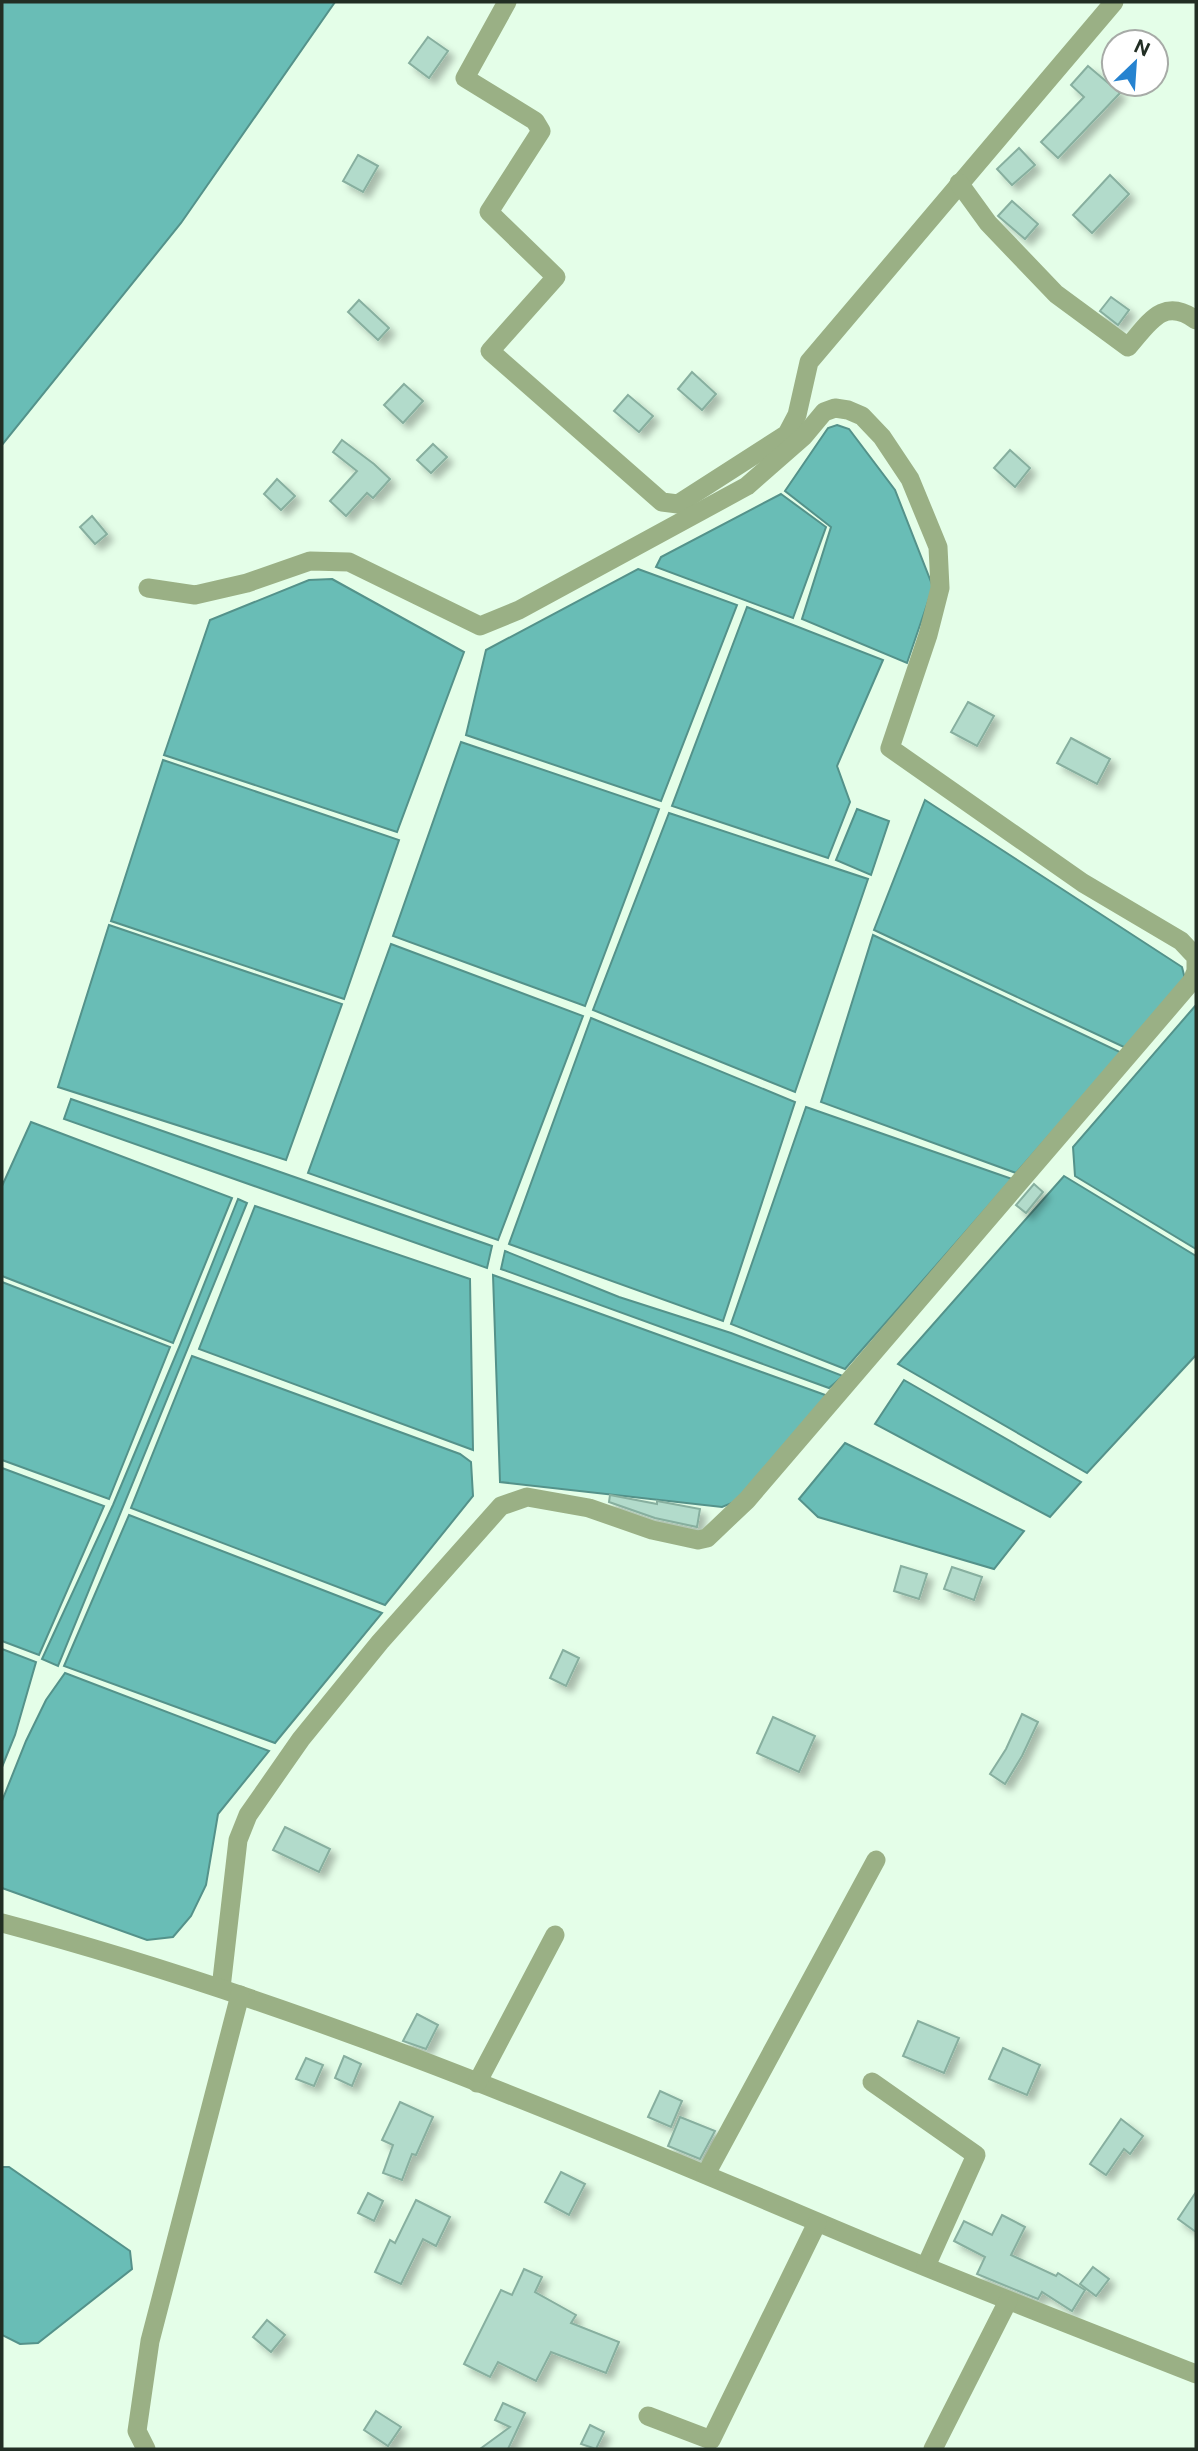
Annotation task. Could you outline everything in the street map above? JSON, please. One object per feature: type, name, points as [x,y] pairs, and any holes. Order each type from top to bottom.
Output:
[{"type":"street","points":[[507,2],[465,78],[535,121],[541,131],[489,212],[556,277],[490,351],[662,502],[678,503],[787,434],[797,415],[809,362],[1114,2]]},
{"type":"street","points":[[959,183],[988,223],[1056,295],[1128,347],[1159,313],[1173,309],[1196,320]]},
{"type":"street","points":[[148,588],[195,595],[247,583],[310,561],[349,562],[480,626],[519,610],[747,486],[804,436],[824,412],[835,408],[848,410],[862,416],[882,437],[910,479],[938,547],[940,588],[928,635],[890,748],[1083,883],[1181,941],[1196,957],[1196,971],[1192,981],[747,1500],[707,1538],[698,1540],[652,1530],[589,1507],[527,1497],[501,1506],[380,1642],[301,1739],[248,1815],[238,1840],[221,1988]]},
{"type":"street","points":[[706,2174],[876,1860]]},
{"type":"street","points":[[2,1923],[221,1988],[477,2083],[706,2174],[1008,2301],[1196,2374]]},
{"type":"street","points":[[477,2083],[555,1935]]},
{"type":"street","points":[[146,2449],[137,2431],[150,2341],[240,1995]]},
{"type":"street","points":[[872,2082],[976,2155],[926,2266]]},
{"type":"street","points":[[648,2416],[711,2440],[817,2222]]},
{"type":"street","points":[[933,2449],[1008,2301]]},
{"type":"water","points":[[2,2],[335,2],[181,223],[2,445]]},
{"type":"water","points":[[837,425],[849,429],[895,490],[933,587],[907,663],[802,619],[831,527],[785,491],[828,428]]},
{"type":"water","points":[[781,494],[826,527],[793,618],[656,567],[661,557]]},
{"type":"water","points":[[638,569],[737,605],[661,801],[466,735],[486,650]]},
{"type":"water","points":[[332,579],[464,652],[397,832],[164,755],[210,620],[309,580]]},
{"type":"water","points":[[747,607],[883,660],[837,766],[850,802],[828,858],[672,806]]},
{"type":"water","points":[[461,742],[659,809],[585,1006],[393,936]]},
{"type":"water","points":[[163,760],[399,840],[344,999],[111,921]]},
{"type":"water","points":[[925,800],[1182,967],[1185,979],[1126,1048],[874,930]]},
{"type":"water","points":[[857,809],[889,821],[871,875],[836,860]]},
{"type":"water","points":[[669,813],[868,879],[795,1092],[593,1010]]},
{"type":"water","points":[[109,925],[342,1004],[286,1160],[58,1087]]},
{"type":"water","points":[[873,935],[1122,1053],[1016,1173],[821,1102]]},
{"type":"water","points":[[391,944],[583,1016],[498,1240],[308,1173]]},
{"type":"water","points":[[1196,1005],[1196,1249],[1075,1176],[1073,1147]]},
{"type":"water","points":[[591,1018],[795,1102],[723,1321],[509,1244]]},
{"type":"water","points":[[71,1099],[492,1246],[487,1268],[64,1119]]},
{"type":"water","points":[[806,1107],[1012,1179],[845,1369],[731,1324]]},
{"type":"water","points":[[31,1122],[232,1198],[173,1343],[2,1276],[2,1186]]},
{"type":"water","points":[[1064,1176],[1196,1256],[1196,1355],[1087,1473],[898,1364]]},
{"type":"water","points":[[238,1199],[247,1203],[58,1666],[42,1659],[113,1505]]},
{"type":"water","points":[[255,1206],[470,1279],[473,1450],[199,1349]]},
{"type":"water","points":[[505,1251],[619,1297],[731,1333],[843,1376],[829,1388],[501,1269]]},
{"type":"water","points":[[493,1275],[828,1396],[742,1499],[722,1507],[500,1482]]},
{"type":"water","points":[[2,1282],[170,1347],[109,1499],[2,1460]]},
{"type":"water","points":[[192,1356],[460,1454],[471,1462],[473,1496],[385,1605],[131,1508]]},
{"type":"water","points":[[904,1380],[1081,1482],[1050,1517],[875,1424]]},
{"type":"water","points":[[845,1443],[1024,1531],[994,1569],[818,1517],[799,1499]]},
{"type":"water","points":[[2,1468],[104,1506],[39,1655],[2,1641]]},
{"type":"water","points":[[129,1515],[382,1613],[275,1743],[64,1666]]},
{"type":"water","points":[[2,1649],[36,1662],[15,1735],[2,1767]]},
{"type":"water","points":[[65,1673],[269,1751],[218,1814],[206,1885],[191,1916],[173,1937],[147,1940],[2,1888],[2,1801],[46,1700]]},
{"type":"water","points":[[2,2167],[9,2167],[130,2251],[132,2269],[38,2343],[20,2344],[2,2335]]},
{"type":"building","points":[[428,37],[448,51],[429,78],[409,63]]},
{"type":"building","points":[[1088,66],[1100,76],[1100,98],[1115,98],[1058,158],[1041,142],[1084,97],[1071,85]]},
{"type":"building","points":[[1019,148],[1035,165],[1012,185],[997,169]]},
{"type":"building","points":[[358,155],[378,166],[363,192],[343,181]]},
{"type":"building","points":[[1110,175],[1129,194],[1092,233],[1073,215]]},
{"type":"building","points":[[1012,201],[1038,224],[1025,239],[998,216]]},
{"type":"building","points":[[1111,297],[1129,310],[1118,325],[1100,311]]},
{"type":"building","points":[[359,300],[389,328],[378,340],[348,312]]},
{"type":"building","points":[[692,372],[716,394],[702,410],[678,389]]},
{"type":"building","points":[[404,384],[423,401],[403,423],[384,405]]},
{"type":"building","points":[[628,395],[653,416],[639,432],[614,411]]},
{"type":"building","points":[[342,440],[390,479],[373,498],[367,493],[346,516],[330,501],[357,471],[333,452]]},
{"type":"building","points":[[433,444],[447,457],[431,473],[417,460]]},
{"type":"building","points":[[1010,450],[1030,468],[1015,487],[994,468]]},
{"type":"building","points":[[277,479],[295,496],[281,510],[264,494]]},
{"type":"building","points":[[92,516],[107,534],[95,544],[80,527]]},
{"type":"building","points":[[968,702],[994,716],[977,746],[951,732]]},
{"type":"building","points":[[1071,738],[1110,759],[1097,784],[1057,763]]},
{"type":"building","points":[[1034,1184],[1043,1192],[1026,1213],[1016,1205]]},
{"type":"building","points":[[610,1495],[700,1509],[697,1527],[655,1518],[609,1502]]},
{"type":"building","points":[[901,1566],[927,1574],[919,1599],[894,1591]]},
{"type":"building","points":[[952,1567],[982,1577],[974,1600],[944,1589]]},
{"type":"building","points":[[563,1650],[579,1658],[566,1686],[550,1678]]},
{"type":"building","points":[[1022,1714],[1038,1722],[1005,1784],[990,1774],[1006,1749]]},
{"type":"building","points":[[773,1717],[815,1736],[799,1772],[757,1753]]},
{"type":"building","points":[[285,1827],[330,1849],[319,1872],[273,1850]]},
{"type":"building","points":[[417,2014],[438,2025],[426,2049],[403,2041]]},
{"type":"building","points":[[918,2021],[959,2038],[944,2073],[903,2056]]},
{"type":"building","points":[[1003,2048],[1040,2065],[1027,2095],[989,2079]]},
{"type":"building","points":[[344,2056],[361,2064],[352,2086],[335,2078]]},
{"type":"building","points":[[306,2058],[323,2065],[314,2086],[296,2079]]},
{"type":"building","points":[[660,2091],[682,2101],[671,2127],[648,2117]]},
{"type":"building","points":[[400,2102],[433,2117],[416,2155],[412,2154],[402,2180],[383,2173],[393,2145],[382,2140]]},
{"type":"building","points":[[680,2117],[715,2131],[700,2159],[668,2146]]},
{"type":"building","points":[[1121,2119],[1143,2136],[1130,2154],[1124,2149],[1106,2175],[1090,2164]]},
{"type":"building","points":[[561,2172],[585,2184],[569,2215],[545,2202]]},
{"type":"building","points":[[1196,2192],[1196,2232],[1178,2219]]},
{"type":"building","points":[[368,2193],[383,2201],[374,2221],[358,2213]]},
{"type":"building","points":[[416,2200],[450,2217],[436,2246],[423,2239],[401,2284],[375,2272],[390,2240],[395,2243]]},
{"type":"building","points":[[1002,2215],[1025,2227],[1011,2255],[1056,2276],[1058,2273],[1085,2290],[1072,2311],[1042,2292],[1038,2299],[977,2274],[985,2257],[954,2241],[964,2221],[992,2235]]},
{"type":"building","points":[[1093,2267],[1109,2279],[1096,2296],[1080,2284]]},
{"type":"building","points":[[524,2269],[542,2277],[535,2292],[576,2315],[571,2323],[619,2342],[606,2373],[551,2352],[536,2381],[498,2362],[490,2377],[464,2364],[501,2290],[512,2295]]},
{"type":"building","points":[[267,2320],[285,2335],[271,2352],[253,2337]]},
{"type":"building","points":[[503,2403],[525,2413],[508,2449],[480,2449],[510,2427],[495,2420]]},
{"type":"building","points":[[376,2411],[401,2427],[388,2446],[364,2430]]},
{"type":"building","points":[[590,2425],[604,2432],[596,2449],[581,2444]]}]
